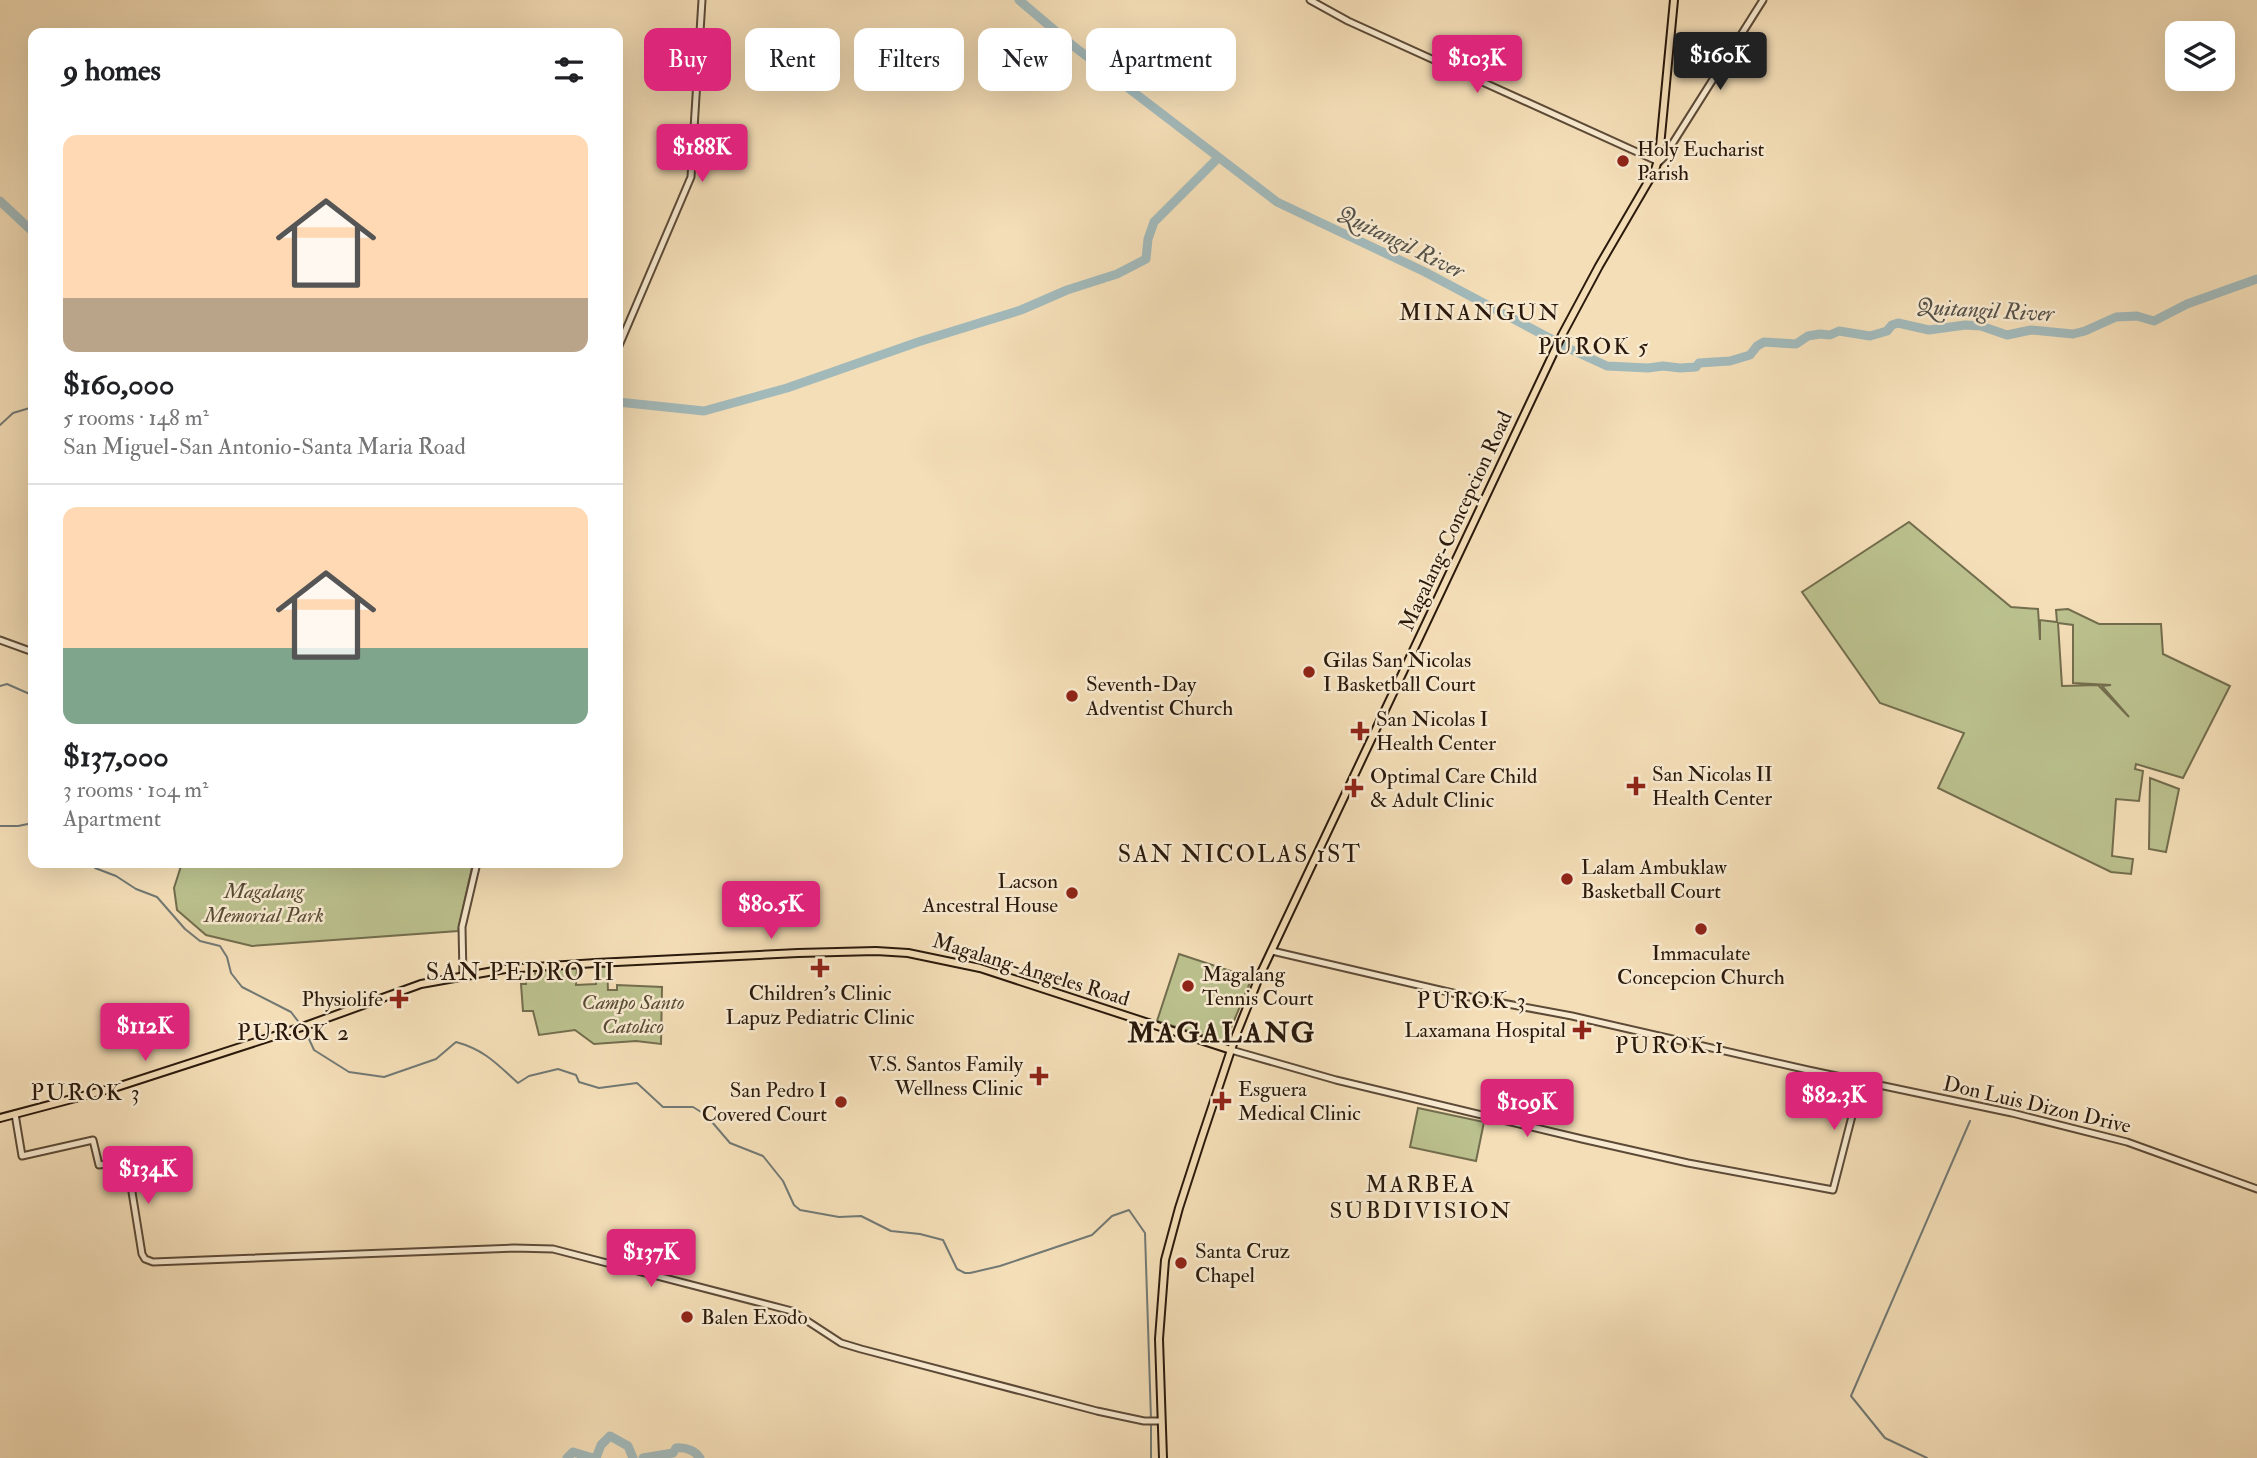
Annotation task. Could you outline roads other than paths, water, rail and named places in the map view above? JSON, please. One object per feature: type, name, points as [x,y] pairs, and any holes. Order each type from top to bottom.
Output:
[{"type":"main road","name":"Magalang-Concepcion Road","points":[[1163,1458],[1154,1421],[1165,1260],[1178,1208],[1231,1050],[1260,975],[1562,335],[1658,162],[1674,0]]},
{"type":"main road","name":"Magalang-Angeles Road","points":[[0,1118],[117,1087],[305,1026],[403,990],[505,969],[592,963],[798,953],[908,953],[980,968],[1231,1050]]},
{"type":"street","points":[[623,336],[691,177],[702,0]]},
{"type":"street","points":[[1310,0],[1357,25],[1658,162],[1664,157],[1763,0]]},
{"type":"street","points":[[0,640],[28,650]]},
{"type":"street","points":[[463,976],[462,926],[476,868]]},
{"type":"street","name":"Don Luis Dizon Drive","points":[[1272,951],[1470,997],[1572,1016],[2012,1113],[2127,1142],[2257,1189]]},
{"type":"street","points":[[1231,1050],[1336,1080],[1582,1139],[1688,1163],[1833,1190],[1861,1081]]},
{"type":"street","points":[[16,1114],[22,1156],[93,1140],[99,1166],[127,1161],[142,1254],[145,1259],[153,1262],[514,1248],[552,1249],[792,1311],[841,1343],[861,1349],[1154,1421]]},
{"type":"waterway","name":"Quitangil River","points":[[1019,0],[1072,45],[1277,202],[1425,272],[1607,366],[1696,367],[1699,363],[1730,361],[1750,355],[1764,342],[1796,344],[1808,336],[1830,335],[1839,331],[1870,336],[1887,331],[1898,323],[1929,330],[1965,325],[1981,326],[2007,335],[2031,330],[2073,334],[2116,317],[2137,316],[2154,321],[2187,304],[2257,279]]},
{"type":"waterway","points":[[623,403],[704,411],[787,388],[918,342],[1021,310],[1067,290],[1117,274],[1146,259],[1148,239],[1154,222],[1218,158]]},
{"type":"waterway","points":[[0,201],[28,227]]},
{"type":"waterway","points":[[0,425],[13,413],[28,408]]},
{"type":"waterway","points":[[0,686],[7,684],[28,693]]},
{"type":"waterway","points":[[0,826],[28,824]]},
{"type":"waterway","points":[[95,868],[157,897],[185,929],[200,941],[220,946],[227,957],[231,973],[242,987],[291,1012],[301,1025]]},
{"type":"waterway","points":[[305,1030],[314,1050],[349,1072],[384,1077],[436,1059],[456,1042],[483,1053],[518,1083],[529,1076],[558,1069],[576,1075],[579,1082],[599,1088],[637,1083],[663,1107],[693,1107],[706,1115],[730,1143],[763,1156],[783,1181],[794,1205],[800,1210],[839,1217],[861,1216],[891,1231],[943,1240],[957,1269],[965,1273],[1000,1266],[1092,1235],[1112,1216],[1129,1210],[1145,1233],[1151,1419]]},
{"type":"waterway","points":[[1927,1458],[1885,1438],[1851,1396],[1970,1121]]},
{"type":"waterway","points":[[1151,1424],[1151,1458]]},
{"type":"waterway","points":[[596,1458],[601,1445],[610,1436],[628,1446],[633,1458]]},
{"type":"waterway","points":[[643,1458],[673,1453],[676,1448],[690,1450],[700,1458]]},
{"type":"waterway","points":[[567,1458],[573,1452],[593,1458]]},
{"type":"place","name":"Holy Eucharist Parish","points":[[1623,161]]},
{"type":"place","name":"Gilas San Nicolas I Basketball Court","points":[[1309,672]]},
{"type":"place","name":"Seventh-Day Adventist Church","points":[[1072,696]]},
{"type":"place","name":"San Nicolas I Health Center","points":[[1360,731]]},
{"type":"place","name":"San Nicolas II Health Center","points":[[1636,786]]},
{"type":"place","name":"Optimal Care Child & Adult Clinic","points":[[1354,788]]},
{"type":"place","name":"Lalam Ambuklaw Basketball Court","points":[[1567,879]]},
{"type":"place","name":"Lacson Ancestral House","points":[[1072,893]]},
{"type":"place","name":"Immaculate Concepcion Church","points":[[1701,929]]},
{"type":"place","name":"Children's Clinic Lapuz Pediatric Clinic","points":[[820,968]]},
{"type":"place","name":"Magalang Tennis Court","points":[[1188,986]]},
{"type":"place","name":"Physiolife","points":[[399,999]]},
{"type":"place","name":"Laxamana Hospital","points":[[1582,1030]]},
{"type":"place","name":"V.S. Santos Family Wellness Clinic","points":[[1039,1076]]},
{"type":"place","name":"Esguera Medical Clinic","points":[[1222,1101]]},
{"type":"place","name":"San Pedro I Covered Court","points":[[841,1102]]},
{"type":"place","name":"Santa Cruz Chapel","points":[[1181,1263]]},
{"type":"place","name":"Balen Exodo","points":[[687,1317]]},
{"type":"district","name":"MINANGUN","points":[[1480,312]]},
{"type":"district","name":"PUROK 5","points":[[1594,346]]},
{"type":"district","name":"SAN NICOLAS 1ST","points":[[1240,854]]},
{"type":"district","name":"SAN PEDRO II","points":[[521,972]]},
{"type":"district","name":"PUROK 3","points":[[1472,1000]]},
{"type":"district","name":"PUROK 2","points":[[294,1032]]},
{"type":"district","name":"MAGALANG","points":[[1222,1033]]},
{"type":"district","name":"PUROK 1","points":[[1670,1045]]},
{"type":"district","name":"PUROK 3","points":[[86,1092]]},
{"type":"district","name":"MARBEA SUBDIVISION","points":[[1421,1197]]},
{"type":"park label","name":"Magalang Memorial Park","points":[[264,903]]},
{"type":"park label","name":"Campo Santo Catolico","points":[[633,1014]]}]
